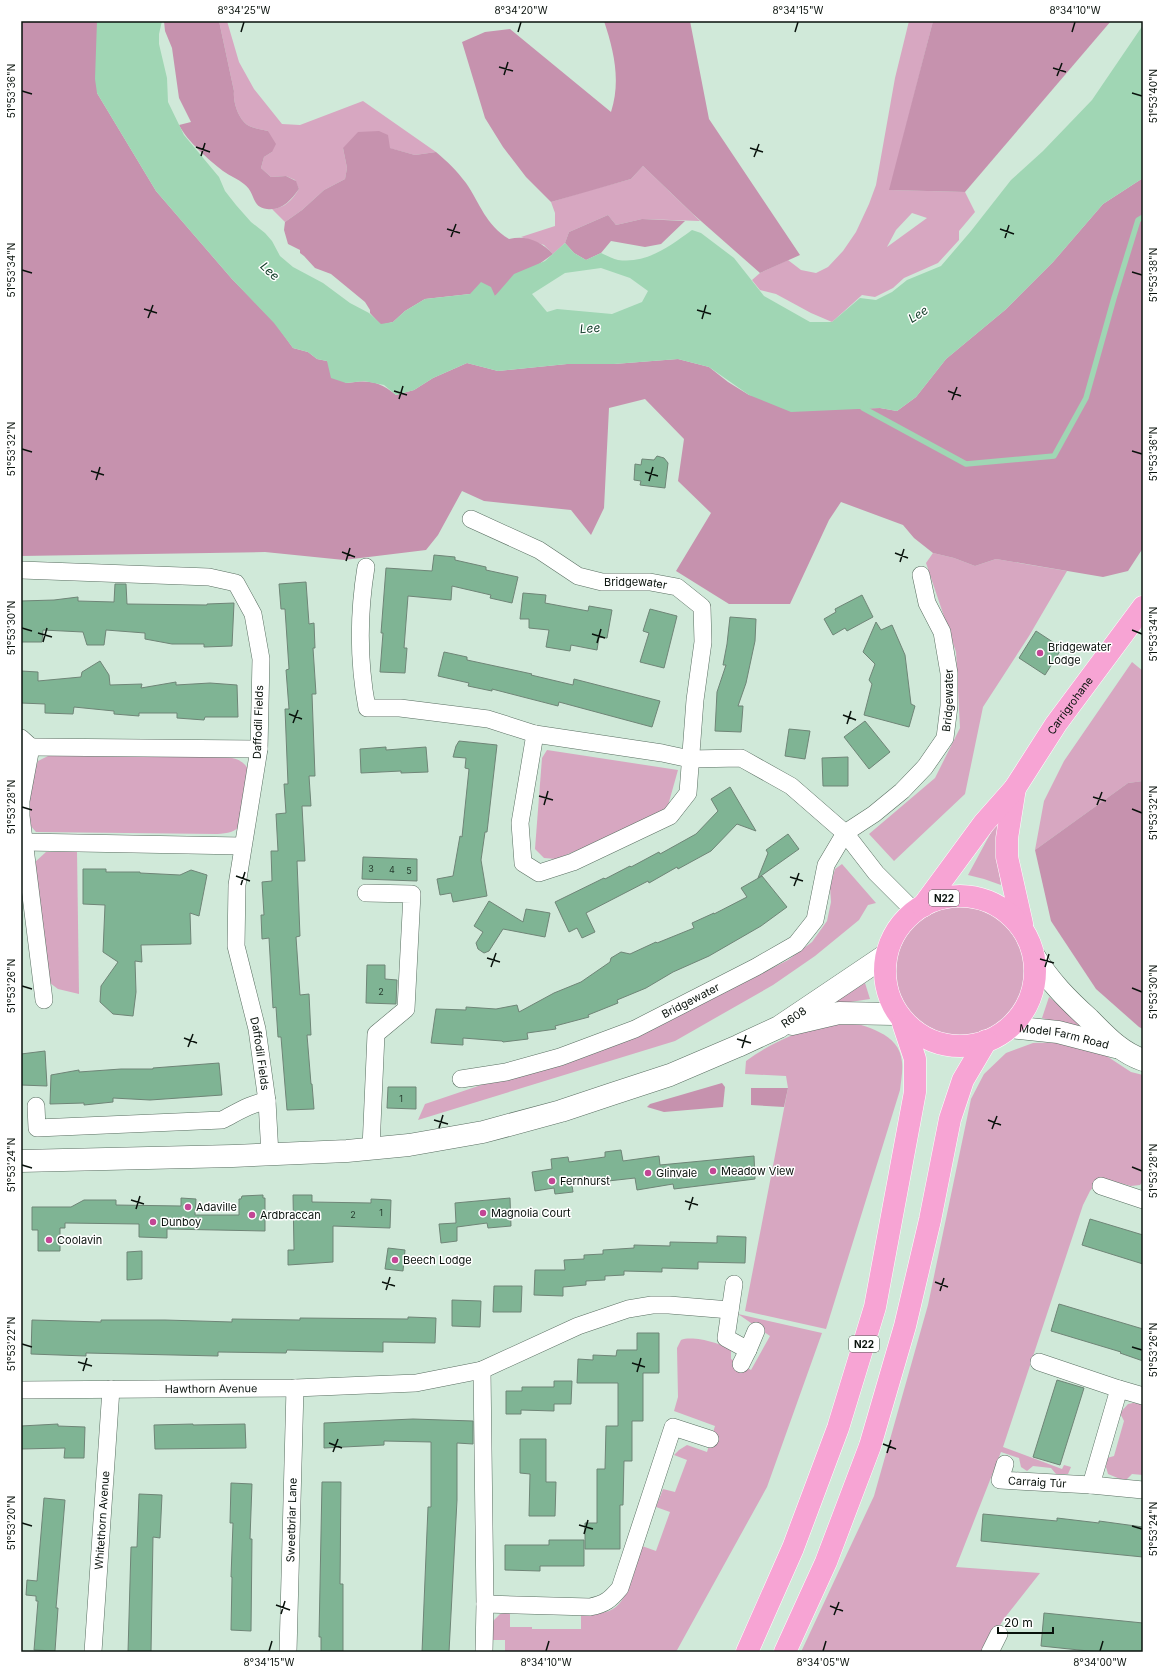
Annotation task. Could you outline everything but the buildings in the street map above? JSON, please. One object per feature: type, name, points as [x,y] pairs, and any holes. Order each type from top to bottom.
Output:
[{"type":"highway","name":"Carrigrohane","points":[[919,909],[984,823],[1015,788],[1056,724],[1143,607]]},
{"type":"highway","name":"Carrigrohane","points":[[1015,788],[1007,838],[1006,857],[1022,924]]},
{"type":"highway","name":"N22","points":[[747,1652],[793,1548],[833,1442],[875,1307],[915,1092],[915,1059],[886,989],[884,972],[886,955],[892,939],[901,924],[919,909],[943,898],[965,896],[986,900],[1006,910],[1022,924],[1029,937],[1034,956],[1036,975],[1032,994],[1023,1012],[999,1035],[969,1046],[951,1046],[933,1042],[917,1034],[899,1018]]},
{"type":"highway","points":[[785,1652],[826,1562],[870,1446],[905,1326],[930,1220],[950,1119],[963,1080],[986,1041]]},
{"type":"main road","name":"R608","points":[[21,1161],[270,1155],[409,1145],[464,1137],[555,1113],[670,1074],[738,1046],[779,1027],[886,955]]},
{"type":"main road","name":"Model Farm Road","points":[[1034,956],[1051,982],[1117,1047],[1134,1057],[1143,1060]]},
{"type":"main road","name":"R608","points":[[779,1027],[839,1013],[899,1018]]},
{"type":"main road","name":"Model Farm Road","points":[[1010,1026],[1058,1032],[1117,1047]]},
{"type":"street","name":"Bridgewater","points":[[471,519],[539,550],[578,576],[602,582],[650,582],[677,587],[702,607],[703,642],[695,700],[688,793],[670,816],[630,837],[573,862],[539,873],[523,863],[520,823],[535,734]]},
{"type":"street","points":[[366,567],[361,599],[360,661],[367,708],[400,708],[488,719],[535,734],[662,753],[690,760],[741,758],[791,786],[844,833],[876,874],[919,909]]},
{"type":"street","name":"Daffodil Fields","points":[[21,570],[209,578],[236,583],[253,614],[261,659],[259,749],[242,846],[237,885],[236,946],[257,1029],[267,1101],[270,1155]]},
{"type":"street","name":"Bridgewater","points":[[461,1079],[506,1072],[560,1057],[635,1029],[756,967],[796,944],[816,920],[826,865],[844,833],[874,814],[902,790],[925,767],[945,738],[949,706],[949,673],[942,632],[927,603],[921,575]]},
{"type":"street","points":[[44,1000],[24,842],[21,801],[26,742],[259,749]]},
{"type":"street","points":[[24,842],[242,846]]},
{"type":"street","points":[[366,892],[412,894],[406,1008],[376,1034],[372,1148]]},
{"type":"street","name":"Daffodil Fields","points":[[36,1106],[37,1128],[222,1120],[242,1111],[256,1102],[267,1101]]},
{"type":"street","points":[[1100,1186],[1143,1200]]},
{"type":"street","points":[[734,1284],[726,1338],[745,1357],[756,1331]]},
{"type":"street","name":"Hawthorn Avenue","points":[[21,1390],[294,1388],[400,1384],[429,1381],[482,1370],[578,1326],[628,1309],[652,1305],[669,1305],[730,1310]]},
{"type":"street","points":[[1039,1362],[1143,1396]]},
{"type":"street","points":[[482,1370],[485,1604],[484,1652]]},
{"type":"street","name":"Sweetbriar Lane","points":[[288,1652],[294,1388]]},
{"type":"street","points":[[1091,1485],[1119,1389]]},
{"type":"street","name":"Whitethorn Avenue","points":[[93,1652],[111,1390]]},
{"type":"street","points":[[485,1604],[590,1607],[600,1605],[609,1600],[620,1588],[673,1426],[710,1439]]},
{"type":"street","name":"Carraig Túr","points":[[1005,1464],[1000,1480],[1091,1485],[1143,1490]]},
{"type":"street","points":[[990,1652],[999,1634]]},
{"type":"shaded area","points":[[21,21],[97,21],[97,93],[156,191],[232,279],[275,323],[293,348],[308,352],[317,359],[327,361],[346,383],[372,382],[384,386],[396,395],[414,390],[433,378],[467,363],[498,371],[567,364],[614,364],[678,359],[709,367],[728,382],[749,395],[843,409],[880,408],[897,411],[916,397],[946,359],[1005,310],[1053,262],[1103,204],[1143,178],[1143,548],[1128,571],[1103,577],[996,559],[975,566],[954,558],[933,553],[914,538],[903,525],[841,502],[829,520],[790,604],[729,604],[676,571],[711,513],[678,481],[684,439],[645,399],[609,408],[604,508],[591,535],[571,510],[484,501],[462,491],[438,535],[426,550],[344,560],[265,552],[21,556]]},
{"type":"shaded area","points":[[164,21],[219,21],[237,111],[249,126],[268,131],[276,144],[272,152],[264,157],[261,168],[271,177],[286,176],[296,181],[299,189],[286,204],[272,209],[258,206],[248,188],[242,182],[223,171],[211,161],[193,144],[179,125],[191,122],[179,98],[172,48],[165,31]]},
{"type":"shaded area","points":[[219,21],[227,21],[239,62],[254,89],[282,124],[300,125],[363,101],[436,152],[415,155],[389,148],[343,148],[347,168],[345,179],[324,190],[302,210],[285,222],[272,209],[281,207],[288,203],[299,189],[295,180],[286,176],[271,177],[261,168],[264,157],[272,152],[268,131],[249,126],[237,111]]},
{"type":"shaded area","points":[[604,21],[690,21],[709,119],[800,255],[760,273],[693,214],[643,166],[631,179],[551,202],[526,177],[503,147],[485,118],[462,42],[485,32],[510,29],[611,112],[616,89],[616,77],[611,44]]},
{"type":"shaded area","points":[[909,21],[933,21],[890,190],[965,192],[975,212],[959,231],[959,240],[938,263],[904,278],[893,288],[875,297],[862,295],[832,322],[811,313],[776,294],[760,290],[752,280],[760,273],[788,260],[801,270],[816,273],[828,267],[843,251],[856,232],[876,185],[895,78]],"holes":[[[912,213],[927,218],[887,247],[896,230]]]},
{"type":"shaded area","points":[[933,21],[1111,21],[965,192],[889,190]]},
{"type":"shaded area","points":[[379,131],[388,135],[390,148],[415,155],[436,152],[463,179],[484,214],[494,227],[509,239],[522,238],[538,242],[553,254],[495,296],[470,294],[425,299],[405,311],[393,322],[381,325],[370,313],[370,310],[365,302],[331,274],[315,268],[300,253],[300,250],[288,244],[284,230],[285,222],[302,210],[324,190],[345,179],[347,168],[343,148],[358,132]]},
{"type":"shaded area","points":[[643,166],[700,221],[642,219],[616,225],[608,215],[569,232],[565,243],[553,254],[544,245],[521,237],[555,226],[555,213],[551,202],[631,179]]},
{"type":"shaded area","points":[[608,215],[616,225],[642,219],[685,221],[661,244],[645,247],[611,241],[601,253],[586,260],[574,253],[565,243],[569,232]]},
{"type":"shaded area","points":[[933,553],[954,558],[975,566],[996,559],[1067,571],[1029,636],[983,707],[965,794],[894,861],[869,834],[935,778],[960,728],[956,652],[926,563]]},
{"type":"shaded area","points":[[1132,662],[1143,671],[1143,781],[1128,783],[1035,850],[1044,801],[1064,761]]},
{"type":"shaded area","points":[[547,750],[678,770],[667,809],[605,839],[556,859],[544,858],[535,849],[542,758]]},
{"type":"shaded area","points":[[48,756],[228,757],[235,759],[242,762],[249,770],[241,824],[234,831],[217,834],[36,832],[29,821],[28,800],[38,761]]},
{"type":"shaded area","points":[[1143,781],[1143,1029],[1096,989],[1051,921],[1035,850],[1128,783]]},
{"type":"shaded area","points":[[1001,814],[997,857],[1001,885],[968,875]]},
{"type":"shaded area","points":[[77,851],[79,994],[58,989],[46,980],[34,863],[46,852]]},
{"type":"shaded area","points":[[842,864],[876,903],[868,905],[859,920],[815,956],[773,985],[675,1041],[418,1120],[425,1104],[496,1080],[695,1007],[788,960],[812,942],[827,921],[831,902],[830,887],[835,869]]},
{"type":"shaded area","points":[[966,907],[979,909],[990,914],[1001,921],[1010,930],[1022,952],[1024,971],[1022,990],[1017,1001],[1010,1012],[1001,1021],[979,1033],[954,1035],[941,1033],[930,1028],[919,1021],[910,1012],[898,990],[896,965],[898,952],[903,941],[910,930],[919,921],[941,909]]},
{"type":"shaded area","points":[[865,983],[870,999],[830,1005]]},
{"type":"shaded area","points":[[1049,997],[1096,1035],[1042,1018]]},
{"type":"shaded area","points":[[843,1020],[880,1032],[895,1044],[900,1052],[902,1072],[900,1090],[826,1329],[745,1311],[788,1088],[786,1076],[745,1074],[746,1061],[769,1046],[792,1035]]},
{"type":"shaded area","points":[[1068,1042],[1102,1053],[1131,1072],[1143,1075],[1143,1181],[1140,1185],[1131,1186],[1101,1178],[1090,1191],[1083,1205],[1003,1447],[1062,1469],[1064,1465],[1071,1467],[1068,1474],[1056,1474],[1051,1468],[1033,1466],[1027,1471],[1021,1467],[1019,1458],[1001,1452],[956,1567],[1040,1573],[1003,1620],[985,1652],[801,1652],[874,1496],[928,1305],[971,1099],[984,1074],[1006,1053],[1033,1043]]},
{"type":"shaded area","points":[[722,1083],[725,1087],[723,1107],[664,1112],[647,1107],[650,1104]]},
{"type":"shaded area","points":[[751,1088],[788,1088],[784,1107],[751,1105]]},
{"type":"shaded area","points":[[738,1314],[822,1333],[767,1487],[676,1652],[505,1652],[505,1640],[491,1640],[493,1621],[500,1614],[510,1612],[510,1627],[532,1627],[532,1629],[581,1629],[581,1614],[609,1611],[616,1607],[622,1600],[631,1583],[642,1546],[656,1551],[670,1512],[656,1507],[663,1489],[675,1492],[687,1460],[674,1455],[687,1445],[707,1452],[715,1426],[674,1411],[678,1397],[677,1348],[681,1340],[692,1338],[714,1342],[731,1350],[731,1359],[751,1370],[770,1336]]},
{"type":"shaded area","points":[[1128,1404],[1143,1404],[1143,1475],[1132,1474],[1125,1481],[1108,1474],[1106,1467],[1107,1458],[1114,1456],[1124,1421],[1120,1413]]},
{"type":"water","name":"Lee","points":[[97,21],[162,21],[159,34],[159,44],[167,78],[168,102],[184,135],[219,177],[225,191],[236,205],[251,222],[265,233],[272,241],[280,256],[293,267],[323,283],[350,303],[369,313],[381,324],[393,322],[405,311],[425,299],[470,294],[481,282],[491,287],[495,296],[514,274],[545,261],[565,243],[574,253],[586,260],[601,253],[618,260],[629,261],[648,256],[667,248],[692,230],[701,233],[734,258],[764,296],[810,322],[832,322],[860,298],[876,300],[892,292],[907,280],[941,266],[1011,180],[1043,151],[1092,100],[1143,25],[1143,178],[1103,204],[1053,262],[1005,310],[946,359],[916,397],[897,411],[880,408],[791,412],[749,395],[709,367],[678,359],[614,364],[567,364],[498,371],[467,363],[433,378],[414,390],[396,395],[384,385],[364,381],[346,383],[331,378],[327,361],[317,359],[308,352],[293,348],[274,323],[232,279],[156,191],[97,93],[95,79]],"holes":[[[601,268],[630,278],[648,291],[642,302],[612,314],[557,309],[547,312],[532,294],[565,273]]]},
{"type":"waterway","points":[[863,408],[966,464],[1054,456],[1086,398],[1138,220],[1143,217]]},
{"type":"place","name":"Bridgewater Lodge","points":[[1040,653]]},
{"type":"place","name":"Meadow View","points":[[713,1171]]},
{"type":"place","name":"Glinvale","points":[[648,1173]]},
{"type":"place","name":"Fernhurst","points":[[552,1181]]},
{"type":"place","name":"Adaville","points":[[188,1207]]},
{"type":"place","name":"Magnolia Court","points":[[483,1213]]},
{"type":"place","name":"Ardbraccan","points":[[252,1215]]},
{"type":"place","name":"Dunboy","points":[[153,1222]]},
{"type":"place","name":"Coolavin","points":[[49,1240]]},
{"type":"place","name":"Beech Lodge","points":[[395,1260]]}]
